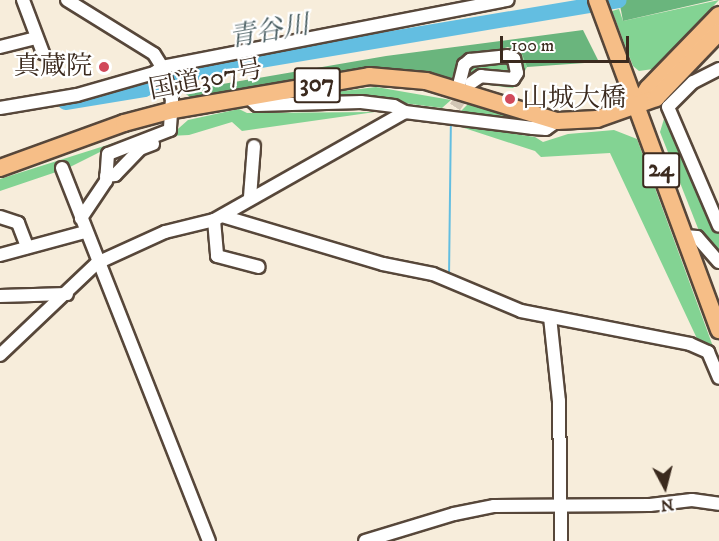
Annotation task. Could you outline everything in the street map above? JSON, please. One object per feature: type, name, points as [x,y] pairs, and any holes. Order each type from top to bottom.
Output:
[{"type":"highway","name":"24","points":[[597,0],[719,330]]},
{"type":"highway","points":[[652,93],[719,15]]},
{"type":"highway","points":[[637,105],[719,33]]},
{"type":"highway","name":"国道307号","points":[[0,168],[172,104],[248,97],[369,76],[393,76],[465,86],[556,121],[597,119],[637,105]]},
{"type":"street","points":[[23,0],[43,53]]},
{"type":"street","points":[[67,0],[124,33],[154,54],[164,71],[172,104],[170,130],[163,135],[119,147],[108,154],[106,176],[99,193],[81,218]]},
{"type":"street","points":[[0,108],[77,95],[154,73],[508,0]]},
{"type":"street","points":[[0,47],[36,38]]},
{"type":"street","points":[[719,69],[693,82],[668,107],[719,226]]},
{"type":"street","points":[[248,97],[257,105],[361,102],[394,106],[405,111],[451,111],[533,128],[546,129],[556,121]]},
{"type":"street","points":[[0,355],[68,294],[97,263],[165,232],[218,218],[250,197],[405,111]]},
{"type":"street","points":[[106,176],[115,175],[140,149],[170,140]]},
{"type":"street","points":[[250,197],[254,146]]},
{"type":"street","points":[[62,168],[97,263],[209,541]]},
{"type":"street","points":[[0,217],[18,223],[27,247]]},
{"type":"street","points":[[218,218],[218,256],[259,267]]},
{"type":"street","points":[[218,218],[383,264],[433,274],[498,304],[550,317],[690,344],[708,352],[719,378]]},
{"type":"street","points":[[0,255],[85,232]]},
{"type":"street","points":[[685,236],[697,237],[719,262]]},
{"type":"street","points":[[0,296],[68,294]]},
{"type":"street","points":[[550,317],[559,401],[561,541]]},
{"type":"street","points":[[365,541],[454,514],[494,507],[560,504],[650,505],[692,500],[719,504]]},
{"type":"green space","points":[[619,0],[714,0],[623,21]]},
{"type":"green space","points":[[719,0],[653,69],[639,71],[633,66],[612,11],[619,9],[623,21]]},
{"type":"green space","points":[[583,30],[599,62],[527,67],[521,52],[508,47],[466,60],[456,68],[451,80],[316,81],[190,97],[182,91],[386,56]]},
{"type":"green space","points":[[508,47],[521,52],[527,67],[519,82],[513,88],[480,84],[519,77],[521,58]]},
{"type":"green space","points":[[503,63],[510,67],[508,78],[467,84],[464,72],[470,67]]},
{"type":"green space","points":[[376,87],[451,100],[442,108],[364,98],[271,100]]},
{"type":"green space","points":[[468,104],[538,125],[459,113]]},
{"type":"green space","points":[[239,109],[247,113],[375,112],[242,131],[232,122],[189,135],[170,136],[188,120]]},
{"type":"green space","points":[[667,109],[719,234],[719,258],[701,236],[660,132]]},
{"type":"green space","points":[[455,125],[535,137],[543,142],[568,134],[614,130],[637,139],[715,352],[700,345],[610,153],[541,157],[535,151]]},
{"type":"green space","points":[[161,128],[112,146],[68,168],[0,191],[0,179]]},
{"type":"waterway","name":"青谷川","points":[[65,102],[144,89],[165,79],[224,66],[619,0]]},
{"type":"waterway","points":[[449,277],[451,124]]},
{"type":"tunnel","points":[[455,107],[468,88]]},
{"type":"place","name":"真蔵院","points":[[104,67]]},
{"type":"place","name":"山城大橋","points":[[510,99]]}]
